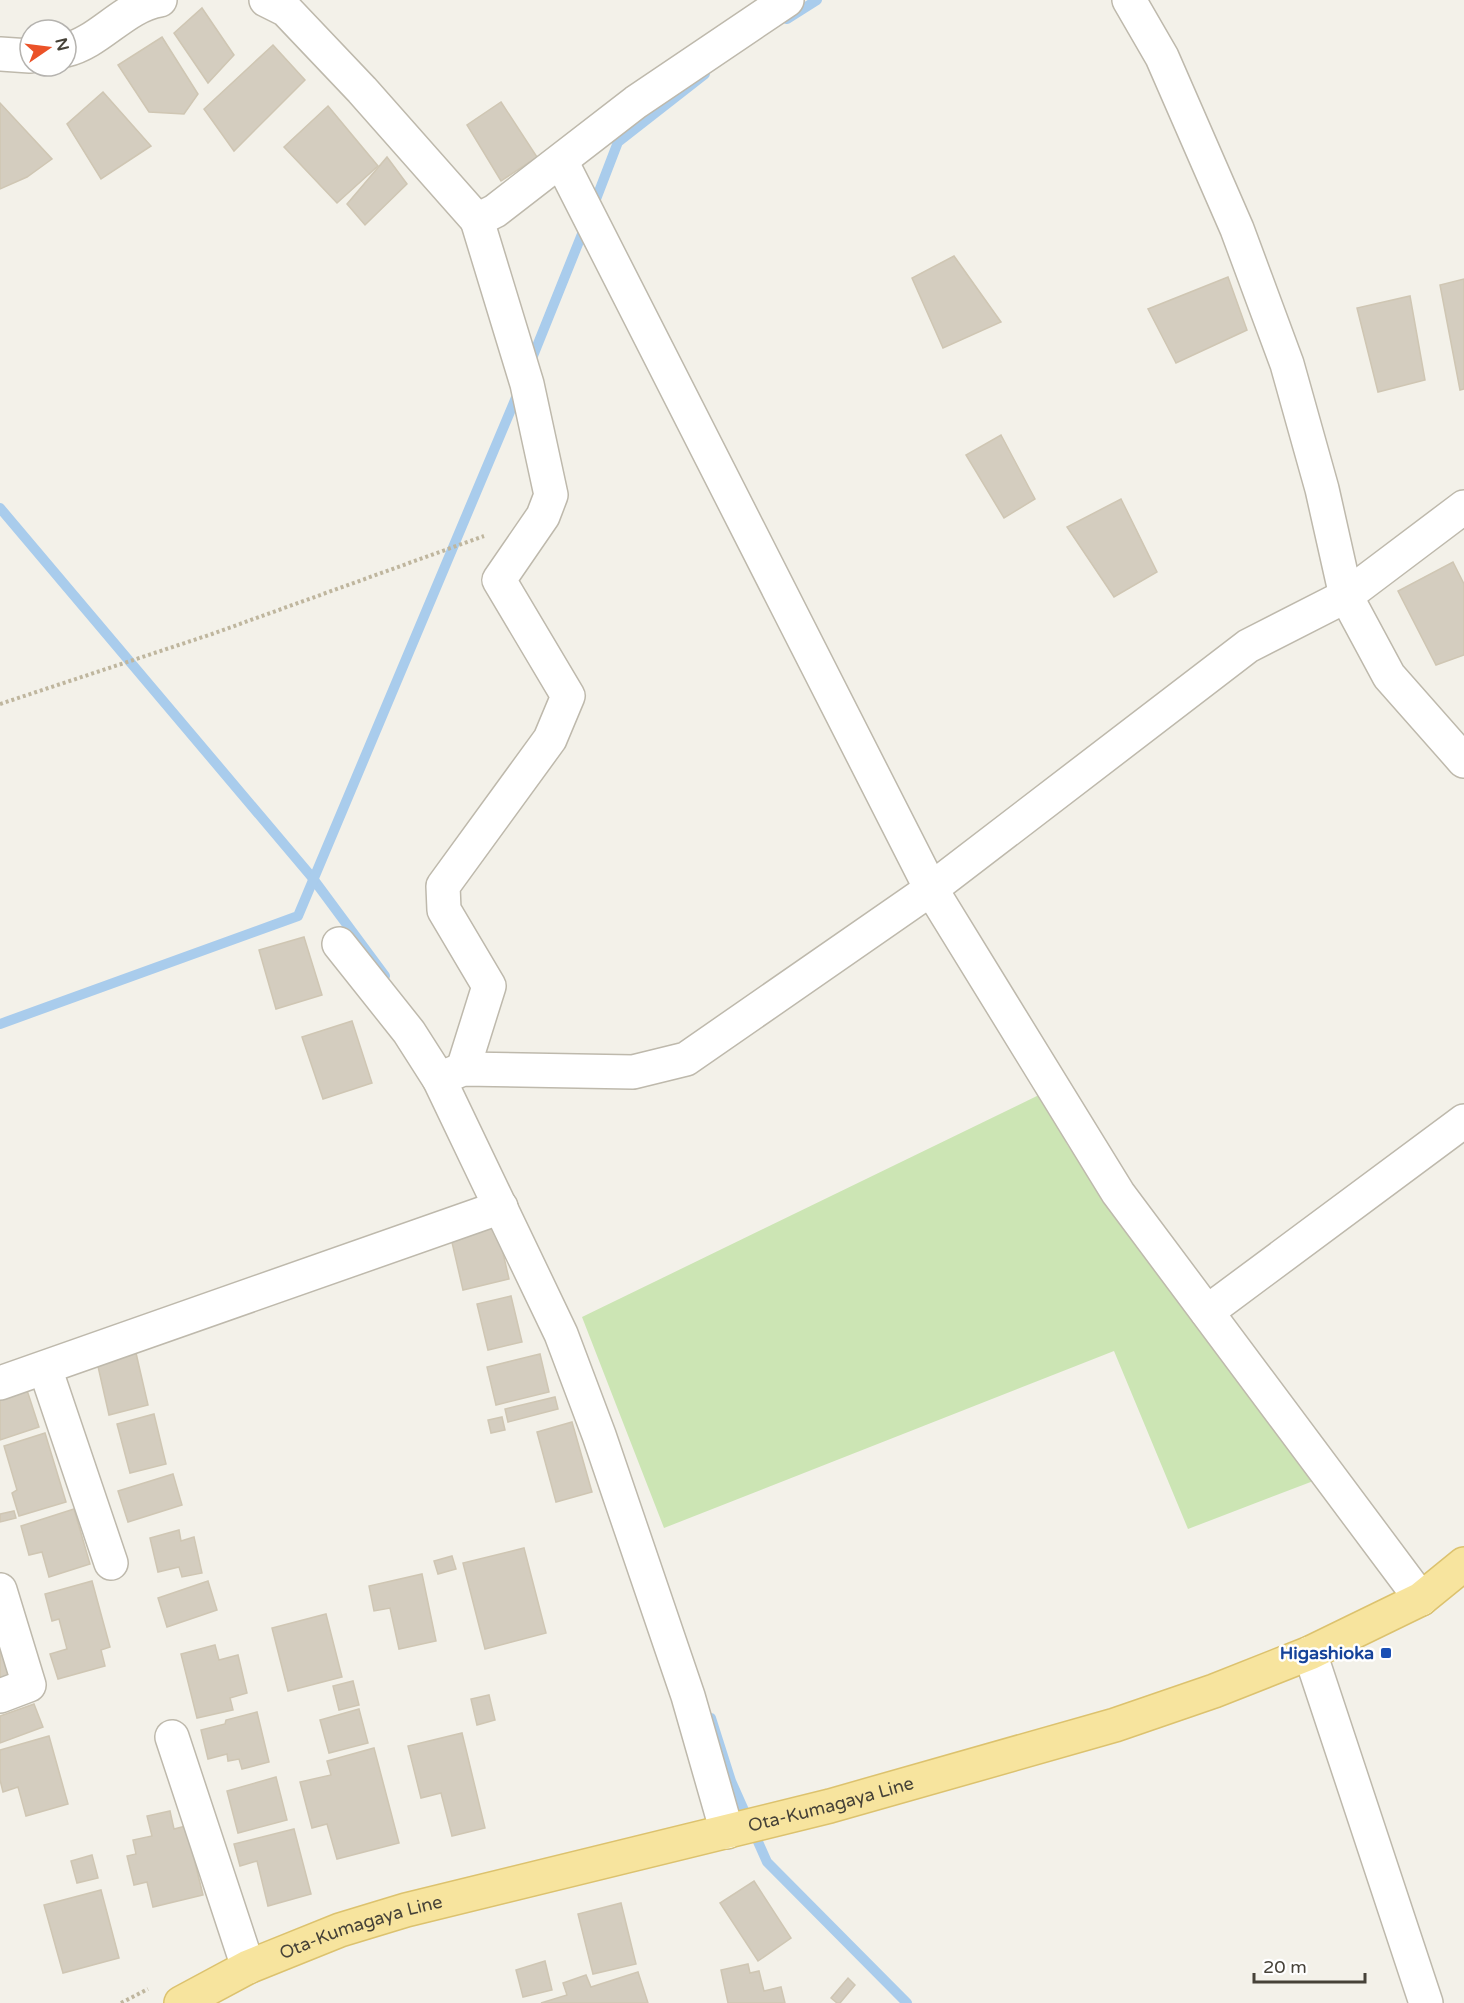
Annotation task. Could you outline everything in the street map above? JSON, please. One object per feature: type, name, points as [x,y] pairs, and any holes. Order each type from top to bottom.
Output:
[{"type":"main road","name":"Ota-Kumagaya Line","points":[[182,2003],[248,1967],[340,1930],[406,1910],[830,1806],[1115,1725],[1214,1691],[1310,1653],[1421,1599],[1460,1570]]},
{"type":"street","points":[[78,47],[112,23],[160,0]]},
{"type":"street","points":[[266,0],[286,10],[362,90],[477,220],[528,384],[551,495],[543,516],[499,580],[568,696],[550,739],[443,886],[444,910],[489,986],[451,1074]]},
{"type":"street","points":[[477,220],[495,211],[636,102],[787,0]]},
{"type":"street","points":[[1129,0],[1162,57],[1237,229],[1287,364],[1322,489],[1346,596],[1389,676],[1464,761]]},
{"type":"street","points":[[0,54],[18,55]]},
{"type":"street","points":[[561,161],[931,890],[1118,1193],[1421,1599]]},
{"type":"street","points":[[451,1074],[633,1072],[686,1059],[931,890],[1248,646],[1346,596],[1464,507]]},
{"type":"street","points":[[339,944],[409,1032],[451,1074],[501,1207],[561,1334],[599,1435],[688,1696],[727,1832]]},
{"type":"street","points":[[1207,1312],[1464,1121]]},
{"type":"street","points":[[0,1383],[501,1207]]},
{"type":"street","points":[[45,1368],[111,1563]]},
{"type":"street","points":[[0,1590],[29,1685],[0,1696]]},
{"type":"street","points":[[1310,1653],[1426,2003]]},
{"type":"street","points":[[172,1737],[248,1967]]},
{"type":"path","points":[[0,704],[212,634],[493,533]]},
{"type":"green space","points":[[1041,1094],[1068,1146],[1316,1480],[1188,1529],[1114,1351],[664,1528],[582,1317]]},
{"type":"building","points":[[202,8],[234,55],[208,83],[174,33]]},
{"type":"building","points":[[162,37],[198,94],[184,114],[149,112],[118,65]]},
{"type":"building","points":[[273,45],[305,80],[234,151],[204,109]]},
{"type":"building","points":[[103,92],[151,146],[101,179],[67,124]]},
{"type":"building","points":[[501,102],[537,157],[501,181],[467,125]]},
{"type":"building","points":[[0,103],[52,159],[27,177],[0,189]]},
{"type":"building","points":[[328,106],[378,166],[337,203],[284,147]]},
{"type":"building","points":[[387,157],[407,184],[365,225],[347,204]]},
{"type":"building","points":[[954,256],[1001,322],[943,348],[912,278]]},
{"type":"building","points":[[1228,277],[1247,330],[1176,363],[1148,309]]},
{"type":"building","points":[[1464,279],[1464,389],[1460,390],[1440,285]]},
{"type":"building","points":[[1410,296],[1425,380],[1378,392],[1357,308]]},
{"type":"building","points":[[1001,435],[1035,499],[1004,518],[966,455]]},
{"type":"building","points":[[1121,499],[1157,572],[1114,597],[1067,527]]},
{"type":"building","points":[[1453,562],[1464,584],[1464,655],[1436,665],[1398,591]]},
{"type":"building","points":[[304,937],[322,995],[276,1009],[259,950]]},
{"type":"building","points":[[352,1021],[372,1083],[323,1099],[302,1037]]},
{"type":"building","points":[[497,1227],[509,1279],[463,1290],[451,1238]]},
{"type":"building","points":[[511,1296],[522,1342],[488,1350],[477,1304]]},
{"type":"building","points":[[136,1353],[148,1405],[109,1415],[97,1362]]},
{"type":"building","points":[[540,1354],[549,1392],[496,1405],[487,1367]]},
{"type":"building","points":[[25,1384],[39,1427],[0,1440],[0,1392]]},
{"type":"building","points":[[555,1397],[558,1409],[508,1422],[505,1409]]},
{"type":"building","points":[[154,1414],[166,1464],[130,1473],[117,1424]]},
{"type":"building","points":[[502,1417],[505,1430],[491,1433],[488,1420]]},
{"type":"building","points":[[572,1422],[592,1492],[556,1502],[537,1432]]},
{"type":"building","points":[[45,1433],[66,1502],[19,1516],[12,1493],[17,1490],[4,1446]]},
{"type":"building","points":[[173,1474],[182,1505],[128,1522],[118,1491]]},
{"type":"building","points":[[74,1509],[90,1564],[49,1577],[42,1552],[29,1555],[21,1526]]},
{"type":"building","points":[[14,1511],[16,1518],[0,1522],[0,1514]]},
{"type":"building","points":[[179,1530],[181,1541],[194,1537],[202,1573],[182,1577],[179,1567],[158,1572],[150,1538]]},
{"type":"building","points":[[524,1548],[546,1633],[485,1649],[463,1563]]},
{"type":"building","points":[[452,1556],[456,1569],[438,1574],[434,1561]]},
{"type":"building","points":[[422,1574],[436,1641],[399,1649],[390,1608],[374,1611],[369,1586]]},
{"type":"building","points":[[92,1581],[110,1647],[101,1650],[105,1666],[58,1679],[50,1654],[67,1649],[59,1619],[52,1621],[45,1594]]},
{"type":"building","points":[[208,1581],[217,1610],[167,1627],[158,1598]]},
{"type":"building","points":[[326,1614],[342,1677],[288,1691],[272,1628]]},
{"type":"building","points":[[0,1640],[10,1676],[0,1678]]},
{"type":"building","points":[[215,1645],[219,1660],[238,1655],[247,1693],[230,1698],[233,1710],[197,1718],[181,1654]]},
{"type":"building","points":[[353,1681],[359,1705],[339,1710],[333,1686]]},
{"type":"building","points":[[489,1695],[495,1720],[477,1725],[471,1699]]},
{"type":"building","points":[[34,1704],[43,1727],[0,1743],[0,1716]]},
{"type":"building","points":[[359,1709],[368,1743],[329,1753],[320,1720]]},
{"type":"building","points":[[257,1712],[269,1762],[242,1769],[239,1759],[228,1761],[227,1754],[208,1759],[201,1730],[225,1724],[226,1720]]},
{"type":"building","points":[[462,1733],[485,1828],[452,1836],[441,1793],[421,1798],[408,1746]]},
{"type":"building","points":[[49,1736],[68,1804],[26,1816],[18,1787],[3,1792],[0,1780],[0,1750]]},
{"type":"building","points":[[374,1748],[399,1843],[337,1859],[327,1824],[312,1828],[300,1782],[331,1775],[327,1761]]},
{"type":"building","points":[[276,1777],[287,1820],[238,1833],[227,1791]]},
{"type":"building","points":[[170,1811],[174,1829],[186,1826],[203,1895],[153,1907],[147,1882],[134,1885],[127,1856],[136,1854],[133,1840],[152,1836],[147,1816]]},
{"type":"building","points":[[294,1829],[311,1894],[268,1906],[257,1861],[240,1866],[234,1844]]},
{"type":"building","points":[[92,1855],[98,1878],[77,1883],[71,1861]]},
{"type":"building","points":[[754,1881],[791,1938],[758,1961],[720,1903]]},
{"type":"building","points":[[101,1890],[119,1958],[63,1973],[44,1905]]},
{"type":"building","points":[[621,1903],[636,1964],[593,1974],[578,1914]]},
{"type":"building","points":[[545,1961],[552,1990],[523,1997],[516,1970]]},
{"type":"building","points":[[748,1964],[750,1973],[759,1971],[764,1991],[781,1987],[785,2003],[728,2003],[721,1970]]},
{"type":"building","points":[[638,1972],[648,2003],[541,2003],[567,1995],[563,1983],[586,1975],[591,1987]]},
{"type":"building","points":[[848,1978],[855,1985],[840,2003],[837,2003],[831,1998]]},
{"type":"waterway","points":[[787,19],[817,0]]},
{"type":"waterway","points":[[593,207],[618,142],[705,74]]},
{"type":"waterway","points":[[529,366],[586,224]]},
{"type":"waterway","points":[[0,1024],[298,916],[520,388]]},
{"type":"waterway","points":[[0,508],[311,876],[385,976]]},
{"type":"waterway","points":[[711,1718],[731,1781],[767,1862],[907,2003]]},
{"type":"place","name":"Higashioka","points":[[1386,1653]]}]
